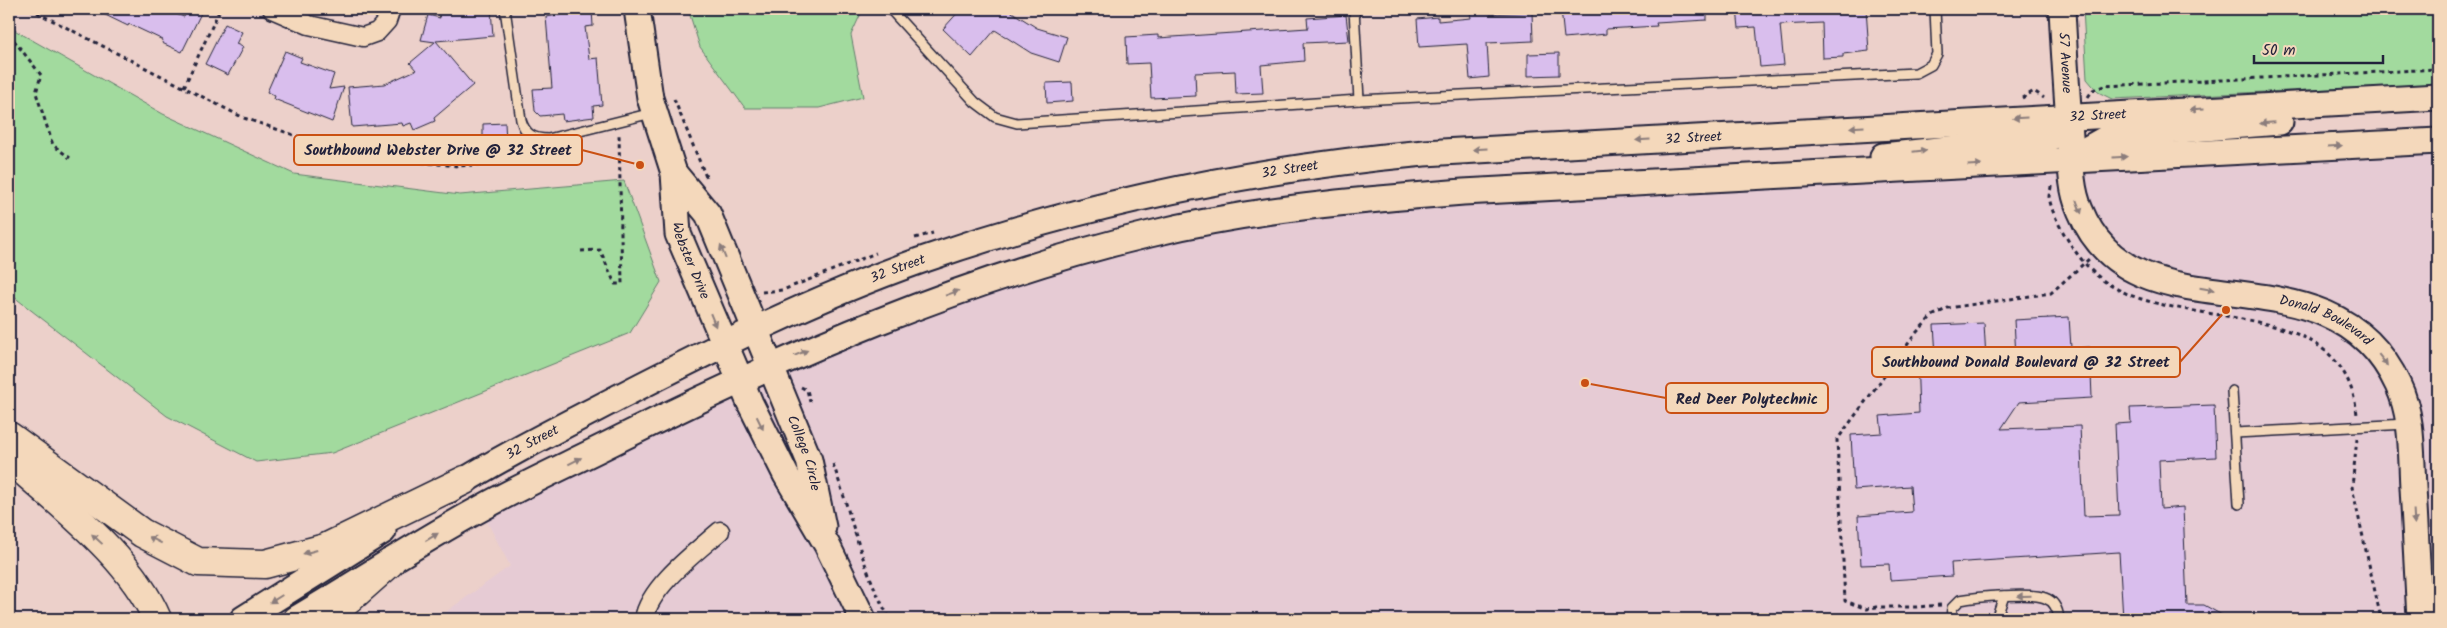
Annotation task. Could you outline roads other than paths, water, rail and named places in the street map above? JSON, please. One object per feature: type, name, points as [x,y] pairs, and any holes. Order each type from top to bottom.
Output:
[{"type":"highway","points":[[9,436],[142,533],[198,562],[265,564],[325,548],[465,480]]},
{"type":"highway","points":[[9,458],[112,552],[151,605],[156,619]]},
{"type":"highway","points":[[327,619],[390,563]]},
{"type":"main road","name":"Webster Drive","points":[[637,9],[650,98],[674,173],[678,234],[739,380]]},
{"type":"main road","name":"57 Avenue","points":[[2062,9],[2071,159]]},
{"type":"main road","name":"32 Street","points":[[243,619],[465,480],[723,343],[916,262],[982,240],[1110,204],[1261,172],[1341,160],[1424,153],[2438,97]]},
{"type":"main road","points":[[2071,159],[2107,138],[2140,133],[2438,110]]},
{"type":"main road","points":[[1769,178],[1900,153],[2049,138],[2059,134],[2068,116]]},
{"type":"main road","points":[[296,619],[480,508],[769,366],[957,291],[1059,258],[1150,234],[1229,217],[1305,205],[1399,196],[1769,178],[2071,159],[2438,142]]},
{"type":"main road","name":"Donald Boulevard","points":[[2071,159],[2073,186],[2079,210],[2091,232],[2116,261],[2153,280],[2295,302],[2338,318],[2366,339],[2389,367],[2402,395],[2408,424],[2420,619]]},
{"type":"main road","name":"Webster Drive","points":[[674,173],[708,214],[769,366]]},
{"type":"main road","name":"College Circle","points":[[769,366],[809,460],[826,545]]},
{"type":"main road","name":"College Circle","points":[[739,380],[786,475],[826,545],[863,619]]},
{"type":"street","points":[[272,9],[309,25],[362,37],[377,32],[387,21],[391,9]]},
{"type":"street","points":[[644,619],[645,612],[661,586],[720,531]]},
{"type":"lane","points":[[505,9],[521,120],[529,135],[538,139],[548,139],[654,113]]},
{"type":"lane","points":[[890,9],[975,102],[995,117],[1017,123],[1359,100],[1916,73],[1931,65],[1937,54],[1935,9]]},
{"type":"lane","points":[[1354,9],[1359,100]]},
{"type":"lane","points":[[2232,391],[2239,504]]},
{"type":"lane","points":[[2234,433],[2408,424]]},
{"type":"lane","points":[[1996,619],[2004,596]]},
{"type":"lane","points":[[1951,619],[1956,603],[1968,598],[2004,596],[2044,597],[2055,606],[2059,619]]},
{"type":"place","name":"Southbound Webster Drive @ 32 Street","points":[[640,165]]},
{"type":"place","name":"Southbound Donald Boulevard @ 32 Street","points":[[2226,310]]},
{"type":"place","name":"Red Deer Polytechnic","points":[[1585,383]]}]
